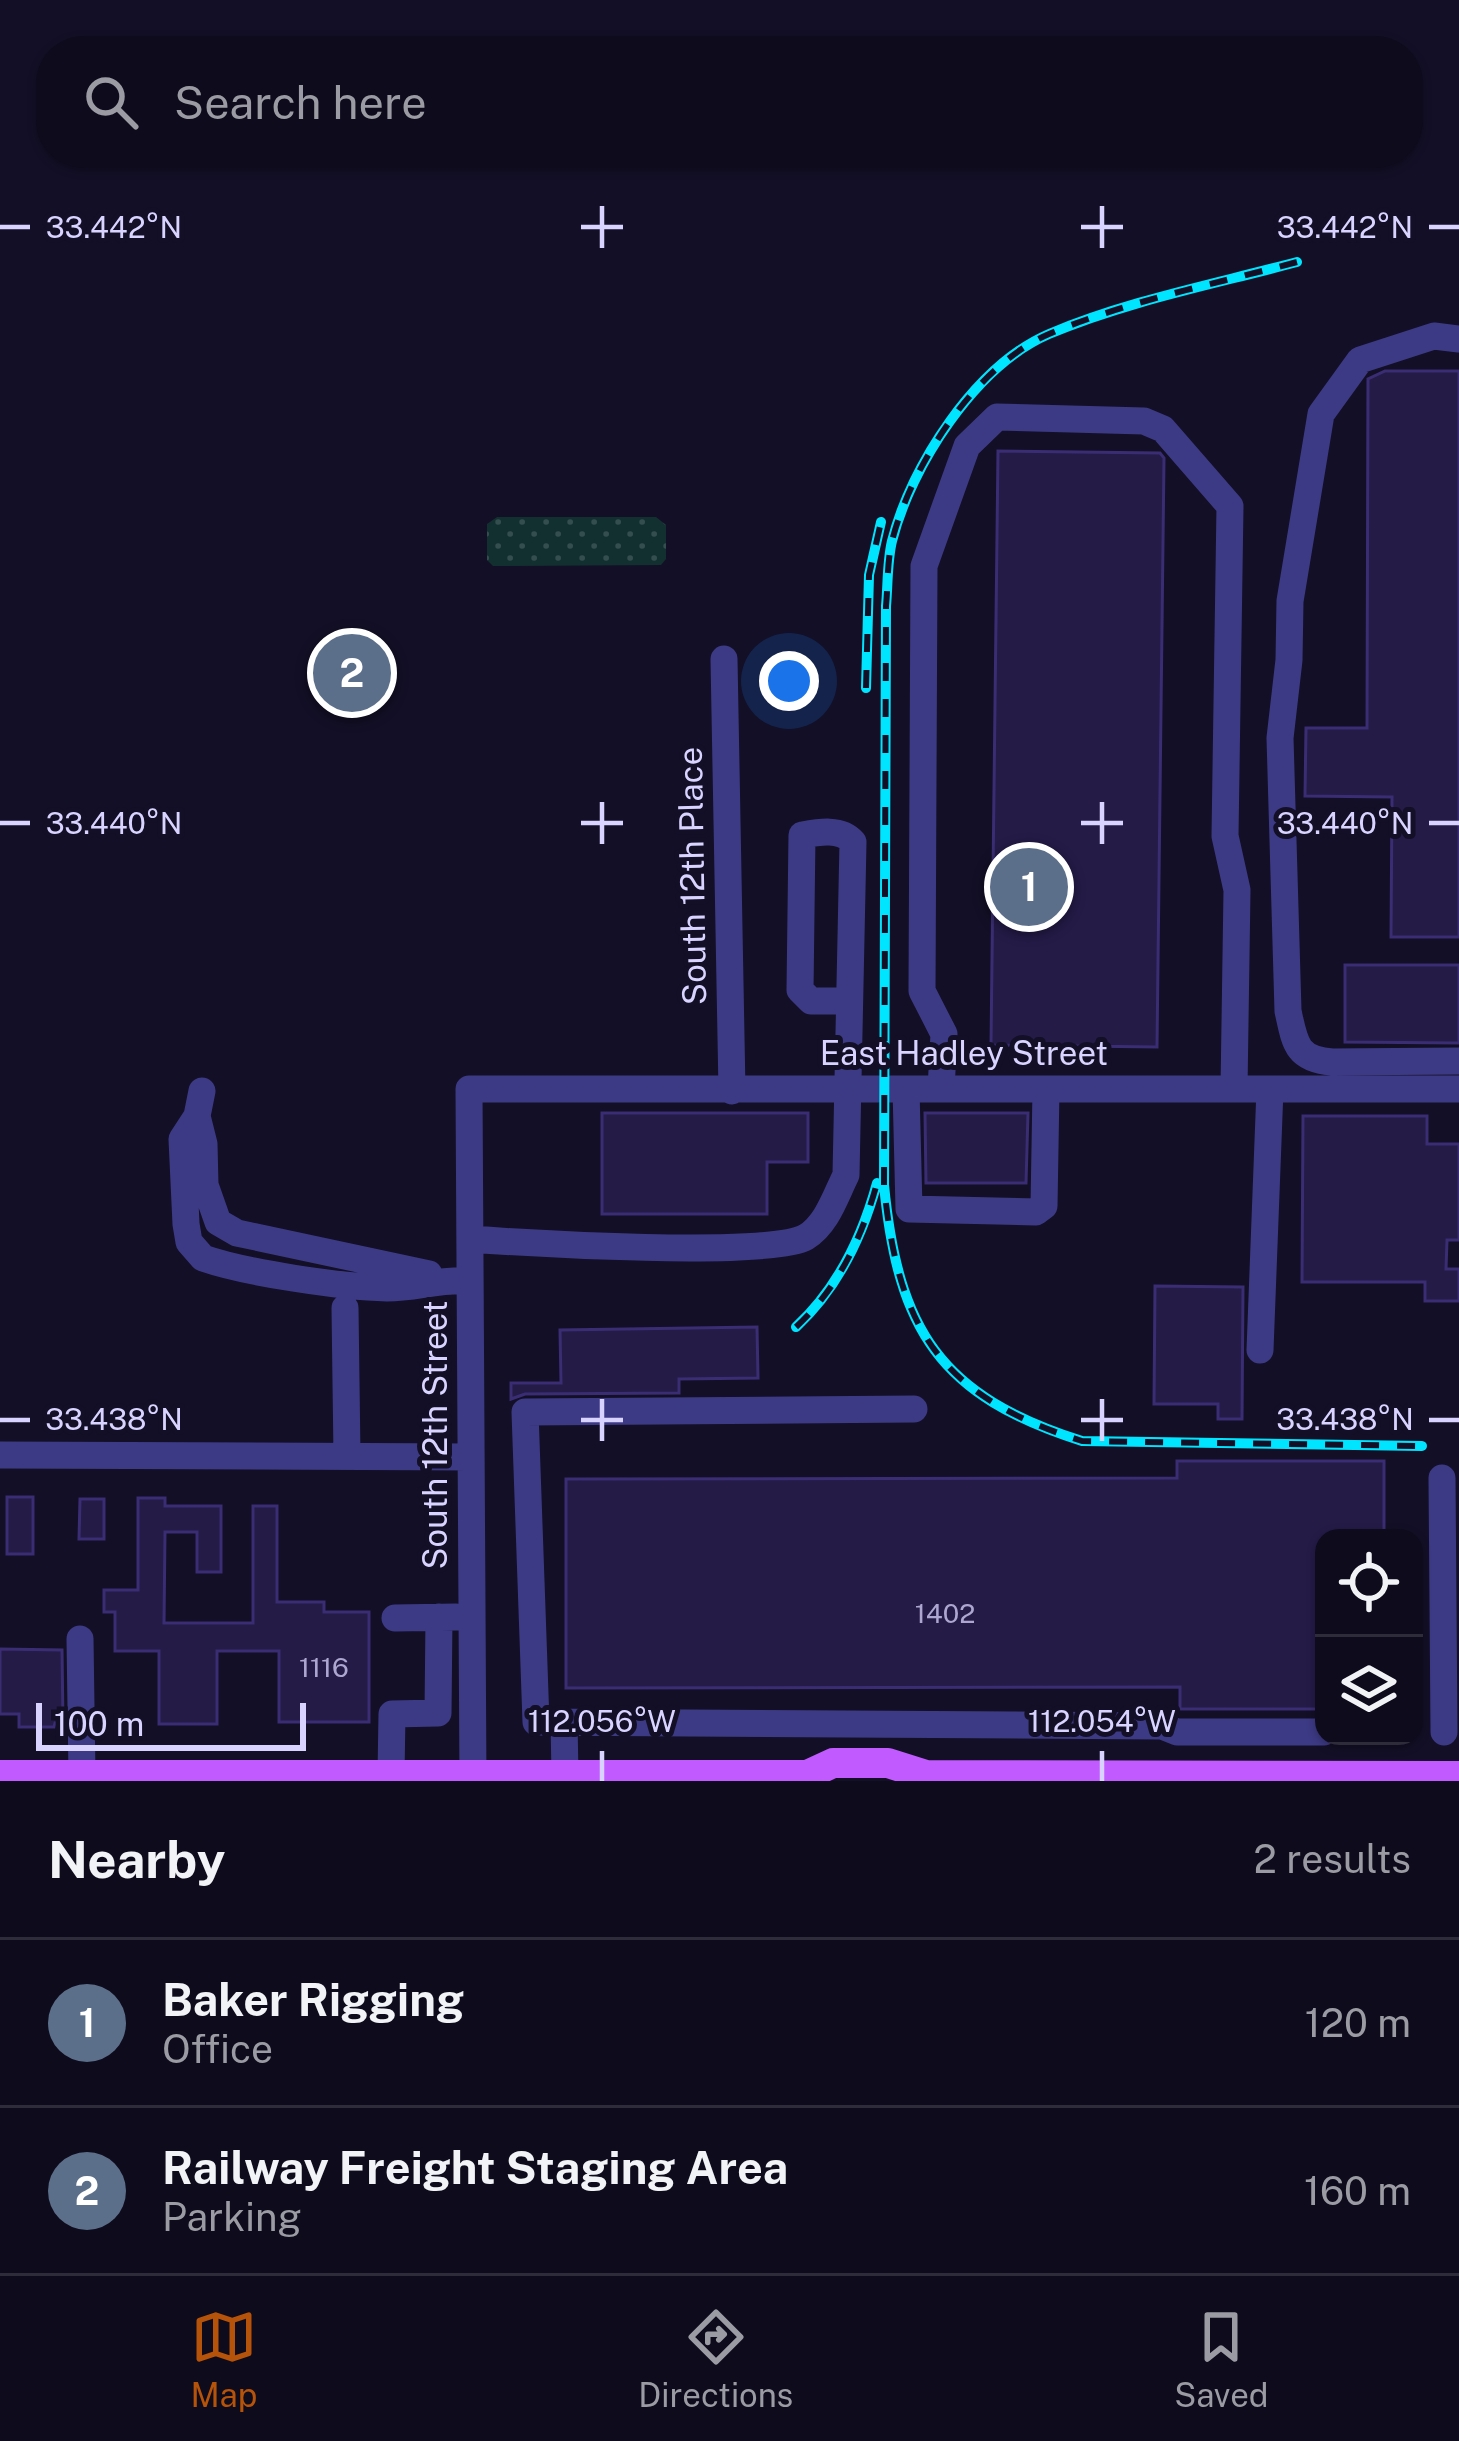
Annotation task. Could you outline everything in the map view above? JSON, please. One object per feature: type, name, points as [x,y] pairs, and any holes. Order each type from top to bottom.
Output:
[{"type":"main road","points":[[0,1774],[818,1778],[833,1763],[888,1763],[911,1778],[1449,1776]]},
{"type":"street","points":[[1459,340],[1434,336],[1360,360],[1321,414],[1290,601],[1279,792],[1288,1011],[1303,1055],[1331,1062],[1459,1061]]},
{"type":"street","points":[[941,1089],[944,1034],[922,991],[924,566],[967,446],[997,417],[1144,421],[1163,429],[1229,506],[1225,836],[1237,890],[1234,1089]]},
{"type":"street","name":"South 12th Place","points":[[724,659],[732,1091]]},
{"type":"street","points":[[470,1239],[785,1246],[807,1237],[823,1222],[846,1175],[853,842],[823,831],[802,835],[800,990],[811,1001],[848,1001]]},
{"type":"street","name":"East Hadley Street","points":[[469,1089],[1459,1088]]},
{"type":"street","name":"South 12th Street","points":[[469,1089],[473,1778]]},
{"type":"street","points":[[906,1089],[906,1206],[1036,1212],[1044,1206],[1046,1089]]},
{"type":"street","points":[[1260,1350],[1270,1089]]},
{"type":"street","points":[[438,1279],[420,1269],[396,1268],[237,1233],[218,1222],[205,1185],[200,1103],[182,1139],[190,1242],[203,1258],[364,1287],[394,1288],[438,1279],[470,1281]]},
{"type":"street","points":[[345,1308],[347,1456]]},
{"type":"street","points":[[914,1409],[525,1412],[536,1722],[1162,1726],[1177,1732],[1315,1732]]},
{"type":"street","points":[[0,1455],[471,1456]]},
{"type":"street","points":[[1442,1478],[1439,1732],[1449,1776]]},
{"type":"street","points":[[391,1775],[392,1714],[438,1713],[439,1617]]},
{"type":"street","points":[[395,1618],[472,1617]]},
{"type":"street","points":[[80,1640],[82,1775]]},
{"type":"street","points":[[564,1722],[565,1775]]},
{"type":"green space","points":[[497,517],[656,517],[666,525],[666,559],[661,565],[493,566],[487,560],[487,524]]},
{"type":"building","points":[[1385,371],[1459,371],[1459,937],[1391,937],[1392,797],[1305,796],[1306,728],[1367,728],[1368,379]]},
{"type":"building","points":[[998,451],[1160,453],[1164,458],[1157,1047],[991,1045]]},
{"type":"building","points":[[1345,965],[1459,965],[1459,1043],[1345,1042]]},
{"type":"building","points":[[602,1113],[808,1113],[808,1162],[767,1162],[767,1214],[602,1214]]},
{"type":"building","points":[[925,1113],[1028,1113],[1026,1183],[926,1183]]},
{"type":"building","points":[[1303,1116],[1427,1116],[1427,1144],[1459,1144],[1459,1240],[1447,1240],[1446,1269],[1459,1269],[1459,1301],[1425,1301],[1425,1282],[1302,1282]]},
{"type":"building","points":[[1155,1286],[1243,1287],[1242,1419],[1218,1419],[1218,1404],[1154,1404]]},
{"type":"building","points":[[757,1327],[758,1378],[679,1379],[679,1393],[525,1394],[511,1399],[511,1383],[561,1383],[560,1330]]},
{"type":"building","points":[[1177,1461],[1384,1461],[1384,1529],[1315,1529],[1315,1709],[1180,1709],[1180,1687],[566,1688],[566,1479],[1177,1478]]},
{"type":"building","points":[[7,1497],[33,1497],[33,1554],[7,1554]]},
{"type":"building","points":[[138,1498],[165,1498],[165,1506],[221,1506],[221,1572],[197,1572],[197,1532],[165,1532],[164,1623],[253,1623],[253,1506],[277,1506],[277,1602],[324,1602],[324,1612],[369,1612],[369,1722],[279,1722],[279,1651],[217,1651],[217,1724],[159,1724],[159,1651],[115,1651],[115,1612],[104,1612],[104,1590],[138,1590]]},
{"type":"building","points":[[80,1499],[104,1499],[104,1539],[79,1539]]},
{"type":"building","points":[[0,1649],[62,1650],[63,1723],[19,1727],[19,1714],[0,1714]]},
{"type":"railway","points":[[1297,262],[1109,312],[1022,349],[996,369],[950,421],[914,482],[892,541],[886,606],[884,1185],[901,1280],[915,1318],[935,1350],[993,1402],[1033,1423],[1082,1441],[1422,1446]]},
{"type":"railway","points":[[866,688],[869,575],[881,522]]},
{"type":"railway","points":[[796,1327],[847,1261],[877,1183]]},
{"type":"place","name":"Railway Freight Staging Area","points":[[352,673]]},
{"type":"place","name":"Baker Rigging","points":[[1029,887]]}]
